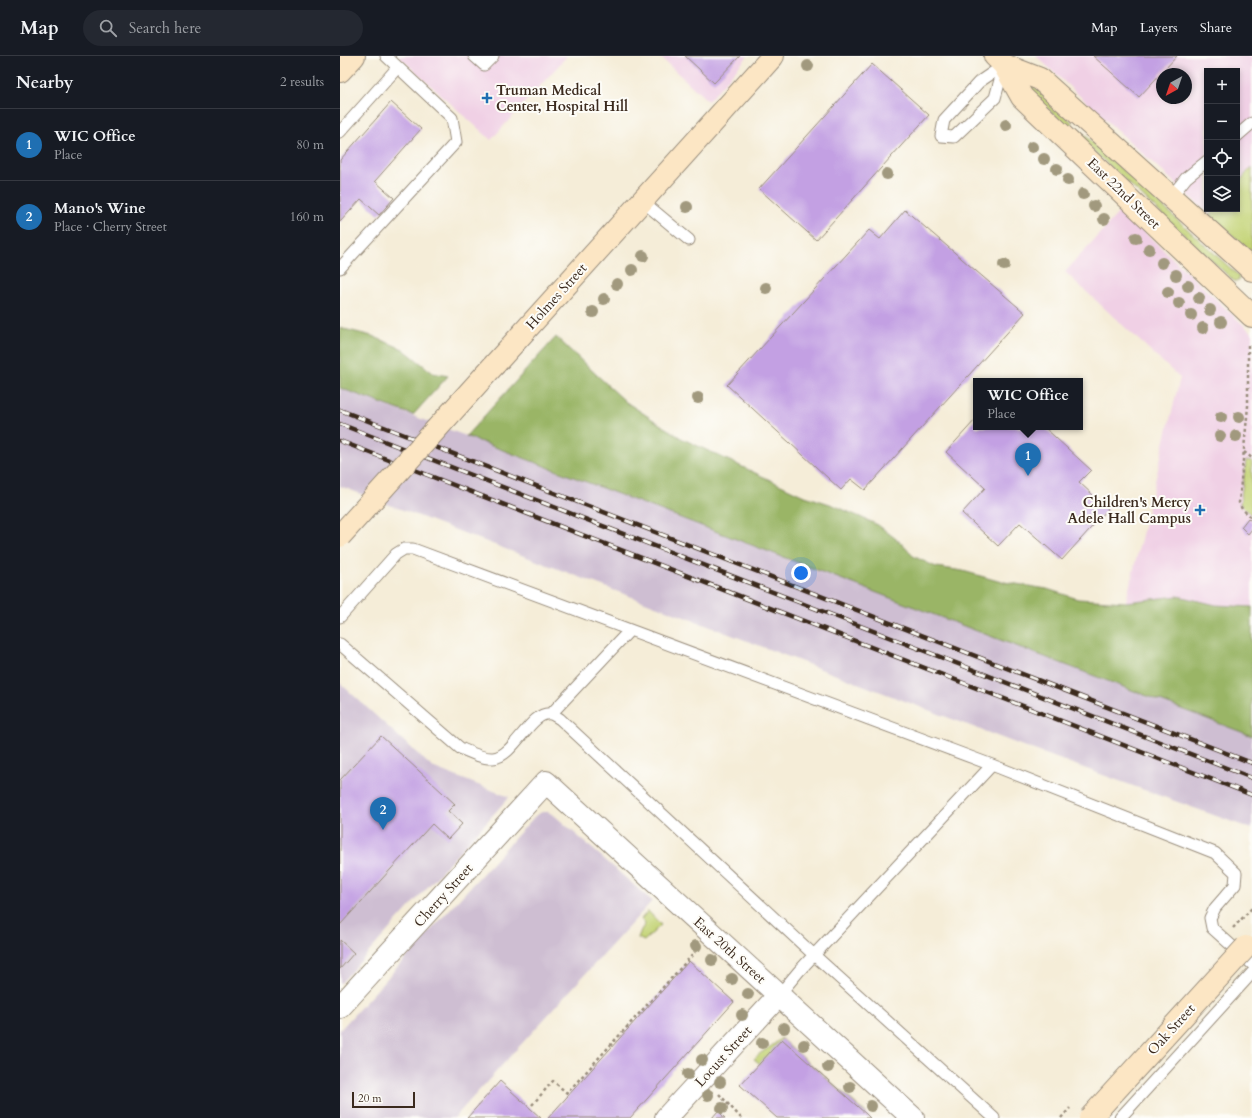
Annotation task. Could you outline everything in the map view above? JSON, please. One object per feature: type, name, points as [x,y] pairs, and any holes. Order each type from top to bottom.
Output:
[{"type":"main road","points":[[340,71],[354,56]]},
{"type":"main road","name":"Holmes Street","points":[[340,536],[641,200],[773,56]]},
{"type":"main road","name":"East 22nd Street","points":[[1003,59],[1040,78],[1252,270]]},
{"type":"main road","name":"East 22nd Street","points":[[1003,59],[1022,97],[1252,316]]},
{"type":"main road","name":"Oak Street","points":[[1090,1118],[1252,940]]},
{"type":"street","name":"East 20th Street","points":[[546,782],[913,1118]]},
{"type":"street","name":"Cherry Street","points":[[340,1007],[546,782]]},
{"type":"street","name":"Locust Street","points":[[666,1118],[779,995]]},
{"type":"lane","points":[[340,268],[456,142],[452,118],[386,56]]},
{"type":"lane","points":[[474,56],[484,65],[493,56]]},
{"type":"lane","points":[[1003,59],[995,98],[954,137],[942,136],[944,120],[979,82],[1003,59]]},
{"type":"lane","points":[[340,132],[398,67]]},
{"type":"lane","points":[[1240,133],[1252,123]]},
{"type":"lane","points":[[1170,197],[1186,178],[1204,163]]},
{"type":"lane","points":[[641,200],[689,240]]},
{"type":"lane","points":[[340,617],[396,554],[404,549],[413,549],[629,631],[992,765],[1215,853],[1236,873],[1235,885],[1215,908],[1210,918],[1212,928],[1252,964]]},
{"type":"lane","points":[[340,644],[460,748],[473,754],[493,758],[502,755],[540,716],[551,714],[629,631]]},
{"type":"lane","points":[[551,714],[566,724],[814,955],[994,1118]]},
{"type":"lane","points":[[779,995],[814,955],[992,765]]},
{"type":"lane","points":[[1120,1118],[1252,973]]},
{"type":"path","points":[[1248,345],[1248,406],[1239,506],[1252,518]]},
{"type":"path","points":[[1244,451],[1252,458]]},
{"type":"path","points":[[532,1105],[553,1081],[567,1093],[694,952]]},
{"type":"path","points":[[719,1094],[741,1118]]},
{"type":"shaded area","name":"Truman Medical Center, Hospital Hill","points":[[398,56],[567,56],[491,140]]},
{"type":"shaded area","name":"Truman Medical Center, Hospital Hill","points":[[659,56],[748,56],[708,101]]},
{"type":"shaded area","points":[[1036,56],[1252,56],[1252,167],[1240,181],[1240,68],[1204,68],[1204,210]]},
{"type":"shaded area","name":"Children's Mercy Adele Hall Campus","points":[[1121,210],[1252,333],[1252,691],[1116,642],[1180,378],[1065,272]]},
{"type":"shaded area","points":[[340,388],[1252,736],[1252,829],[1023,746],[340,486]]},
{"type":"shaded area","points":[[340,683],[432,767],[509,797],[340,984]]},
{"type":"shaded area","points":[[542,812],[548,812],[554,815],[652,901],[454,1118],[340,1118],[340,1030],[535,816]]},
{"type":"green space","points":[[1028,81],[1071,121],[1072,123],[1070,127],[1068,127],[1024,87]]},
{"type":"green space","points":[[1078,129],[1239,276],[1239,281],[1234,281],[1075,134],[1074,132]]},
{"type":"green space","points":[[1252,167],[1252,253],[1210,215],[1212,212],[1240,212],[1240,181]]},
{"type":"green space","points":[[340,328],[372,336],[403,349],[433,373],[448,376],[413,415],[340,388]]},
{"type":"green space","points":[[556,337],[626,402],[681,438],[802,495],[833,505],[878,525],[900,542],[913,556],[936,567],[963,571],[998,581],[1047,589],[1078,599],[1126,602],[1178,596],[1216,605],[1252,607],[1252,736],[466,436]]},
{"type":"green space","points":[[1246,460],[1252,461],[1252,516],[1240,504]]},
{"type":"green space","points":[[648,911],[661,925],[644,941],[638,938],[645,924],[641,919]]},
{"type":"green space","points":[[781,1038],[866,1114],[760,1064],[754,1059]]},
{"type":"building","points":[[685,56],[740,56],[714,83]]},
{"type":"building","points":[[1093,56],[1177,56],[1166,68],[1156,68],[1156,79],[1139,97]]},
{"type":"building","points":[[872,64],[929,115],[816,240],[759,189]]},
{"type":"building","points":[[391,102],[421,129],[375,181],[394,198],[379,215],[361,199],[340,222],[340,160]]},
{"type":"building","points":[[905,210],[1025,313],[865,490],[851,479],[841,490],[727,385],[869,230],[880,239]]},
{"type":"building","points":[[973,422],[973,430],[1047,430],[1091,470],[1079,482],[1108,509],[1062,560],[1020,523],[998,546],[962,513],[985,488],[946,452]]},
{"type":"building","points":[[1248,518],[1252,522],[1252,529],[1248,534],[1241,527]]},
{"type":"building","points":[[381,736],[455,804],[448,811],[462,824],[448,839],[432,824],[340,925],[340,780]]},
{"type":"building","points":[[340,940],[354,953],[340,969]]},
{"type":"building","points":[[689,961],[734,1002],[630,1118],[548,1118]]},
{"type":"building","points":[[782,1039],[870,1118],[777,1118],[740,1085]]},
{"type":"building","points":[[500,1081],[541,1118],[467,1118]]},
{"type":"building","points":[[718,1111],[725,1118],[712,1118]]},
{"type":"railway","points":[[340,410],[1252,763]]},
{"type":"railway","points":[[340,424],[1252,778]]},
{"type":"railway","points":[[340,441],[1252,795]]},
{"type":"place","name":"Truman Medical Center, Hospital Hill","points":[[487,98]]},
{"type":"place","name":"WIC Office","points":[[1028,476]]},
{"type":"place","name":"Children's Mercy Adele Hall Campus","points":[[1200,510]]},
{"type":"place","name":"Mano's Wine","points":[[383,830]]}]
